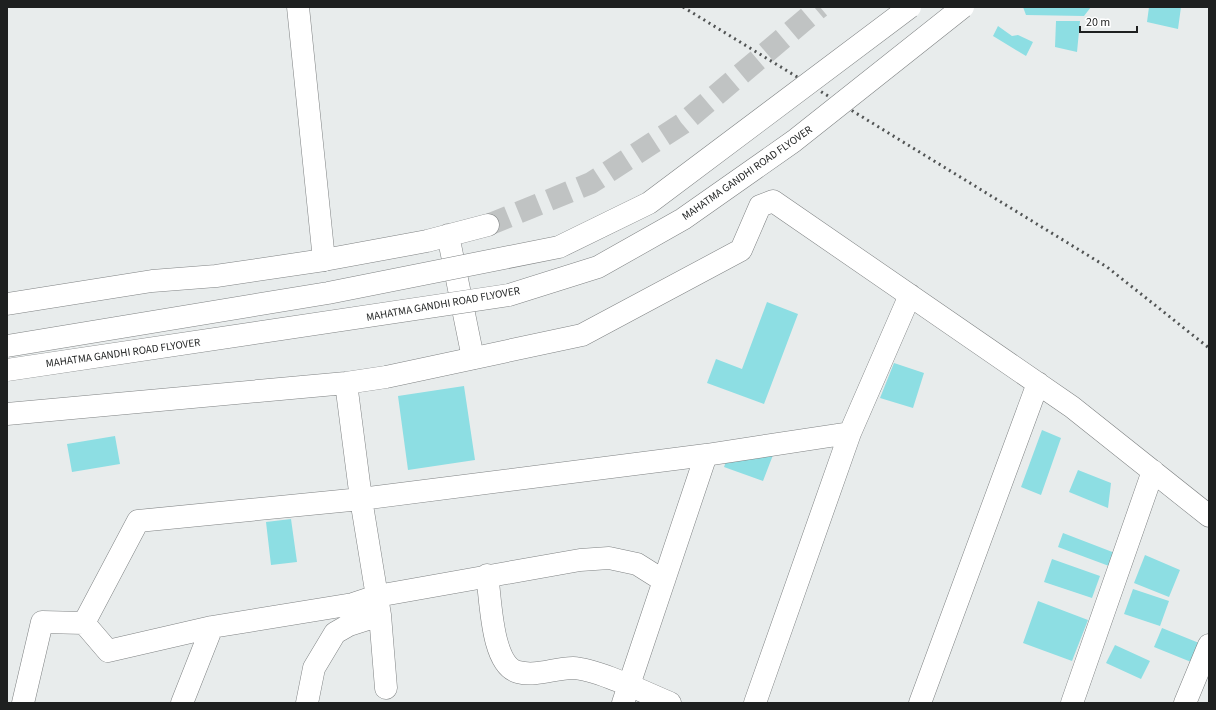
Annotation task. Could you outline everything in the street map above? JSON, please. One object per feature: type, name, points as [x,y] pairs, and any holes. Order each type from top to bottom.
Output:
[{"type":"street","points":[[298,7],[324,260]]},
{"type":"street","points":[[7,346],[328,293],[559,247],[648,203],[910,7]]},
{"type":"street","name":"MAHATMA GANDHI ROAD FLYOVER","points":[[7,370],[509,295],[598,267],[683,219],[794,141],[963,7]]},
{"type":"street","points":[[7,414],[346,383],[386,377],[582,334],[741,250],[760,206],[773,201],[1072,407],[1209,516]]},
{"type":"street","points":[[7,304],[152,281],[216,276],[324,260],[426,241],[488,225]]},
{"type":"street","points":[[448,235],[473,358]]},
{"type":"street","points":[[755,703],[850,433],[910,295]]},
{"type":"street","points":[[346,383],[361,499],[378,606],[386,688]]},
{"type":"street","points":[[920,703],[1038,383]]},
{"type":"street","points":[[84,624],[138,521],[361,499],[706,455],[850,433]]},
{"type":"street","points":[[626,695],[706,455]]},
{"type":"street","points":[[1072,703],[1153,471]]},
{"type":"street","points":[[307,703],[314,668],[335,633],[378,606],[487,575],[572,561],[609,558],[637,564],[664,580]]},
{"type":"street","points":[[487,575],[498,649],[506,666],[518,672],[536,674],[572,668],[588,671],[626,695],[670,703]]},
{"type":"street","points":[[23,703],[42,622],[84,624],[108,651],[212,627],[353,604],[378,606]]},
{"type":"street","points":[[182,703],[212,627]]},
{"type":"street","points":[[1185,703],[1209,645]]},
{"type":"building","points":[[1023,7],[1091,7],[1084,16],[1026,15]]},
{"type":"building","points":[[1149,7],[1181,7],[1178,29],[1147,22]]},
{"type":"building","points":[[1056,21],[1080,21],[1077,52],[1055,47]]},
{"type":"building","points":[[998,26],[1012,36],[1018,35],[1033,42],[1026,56],[993,36]]},
{"type":"building","points":[[767,302],[798,314],[764,404],[707,383],[716,359],[742,369]]},
{"type":"building","points":[[894,363],[924,373],[913,408],[880,398]]},
{"type":"building","points":[[464,386],[475,460],[408,470],[398,396]]},
{"type":"building","points":[[1042,430],[1061,438],[1041,495],[1021,487]]},
{"type":"building","points":[[115,436],[120,464],[72,472],[67,444]]},
{"type":"building","points":[[734,440],[773,455],[763,481],[724,467]]},
{"type":"building","points":[[1078,470],[1111,483],[1108,508],[1069,492]]},
{"type":"building","points":[[291,519],[297,562],[271,565],[266,522]]},
{"type":"building","points":[[1063,533],[1115,553],[1109,566],[1058,547]]},
{"type":"building","points":[[1145,555],[1180,570],[1169,597],[1134,583]]},
{"type":"building","points":[[1052,559],[1100,576],[1092,598],[1044,582]]},
{"type":"building","points":[[1133,589],[1169,601],[1160,626],[1124,614]]},
{"type":"building","points":[[1038,601],[1088,620],[1072,661],[1023,643]]},
{"type":"building","points":[[1162,628],[1204,645],[1196,664],[1154,647]]},
{"type":"building","points":[[1115,645],[1150,661],[1141,679],[1106,663]]},
{"type":"tunnel","points":[[488,225],[591,183],[682,124],[820,7]]},
{"type":"railway","points":[[683,7],[1107,267],[1209,348]]}]
